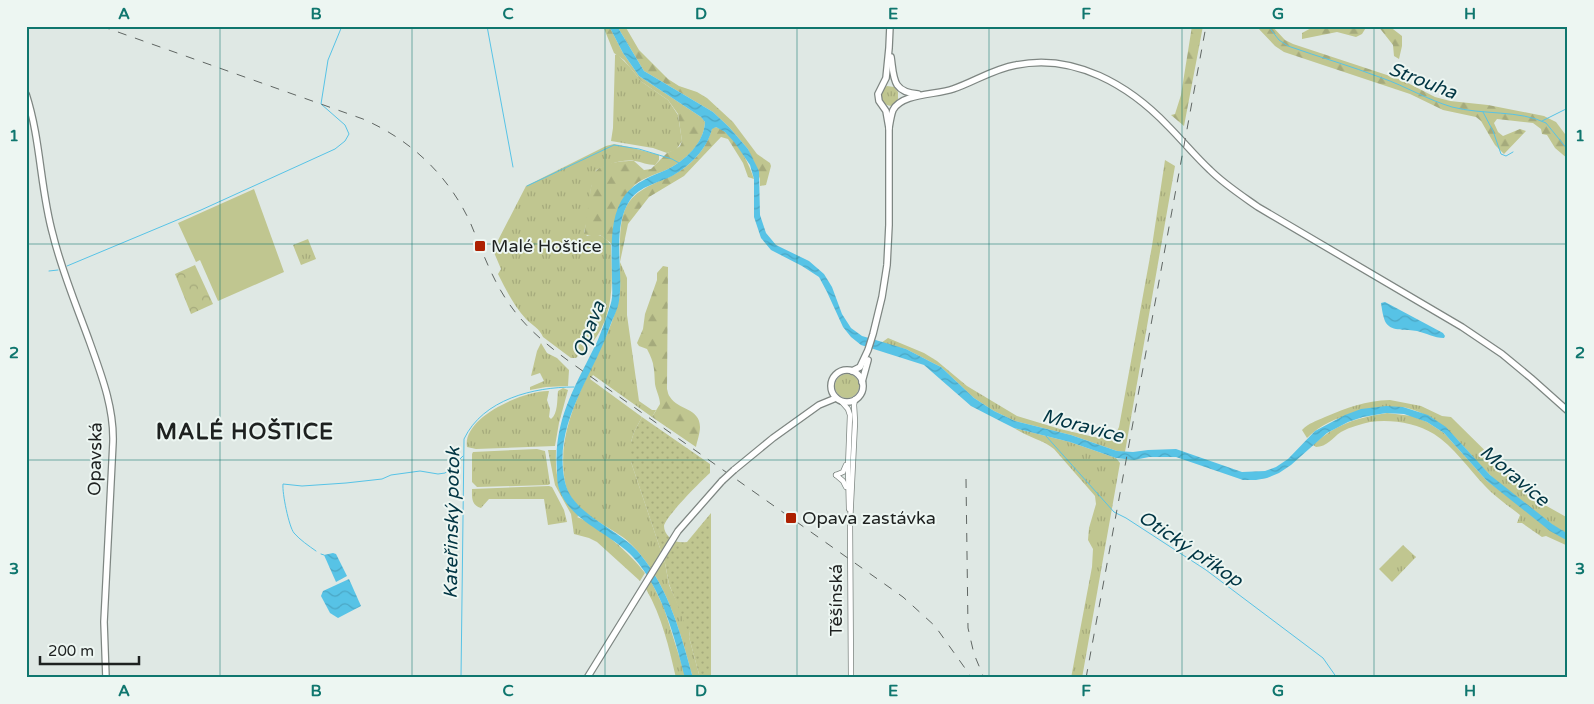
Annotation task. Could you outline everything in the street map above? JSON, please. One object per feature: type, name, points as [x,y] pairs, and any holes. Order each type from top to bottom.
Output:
[{"type":"main road","points":[[889,128],[893,112],[902,96],[893,78],[890,26]]},
{"type":"main road","points":[[852,371],[860,367],[868,350],[882,297],[887,265],[889,128],[887,114],[879,101],[878,94],[886,78],[890,48]]},
{"type":"main road","points":[[883,105],[889,108],[898,105],[908,98],[930,95],[955,88],[998,70],[1026,63],[1063,64],[1084,69],[1104,77],[1128,92],[1158,116],[1210,170],[1236,192],[1462,327],[1524,372],[1568,411]]},
{"type":"main road","points":[[883,86],[889,84],[899,87],[910,94],[930,95]]},
{"type":"main road","name":"Opavská","points":[[26,94],[35,127],[49,222],[104,382],[113,427],[104,622],[106,678]]},
{"type":"main road","name":"Těšínská","points":[[855,399],[862,391],[862,383],[869,357],[868,350]]},
{"type":"main road","points":[[587,678],[678,531],[722,480],[759,448],[818,406],[824,400],[831,387],[832,380],[837,374],[843,370],[852,371],[857,374],[862,383]]},
{"type":"main road","name":"Těšínská","points":[[831,387],[832,392],[839,399]]},
{"type":"main road","points":[[818,406],[839,399],[847,402],[855,399]]},
{"type":"street","name":"Těšínská","points":[[839,399],[849,412],[848,482],[850,513],[851,678]]},
{"type":"street","name":"Těšínská","points":[[850,523],[855,399]]},
{"type":"street","points":[[849,428],[847,432],[846,468],[843,472],[836,475],[846,485],[847,505],[850,513]]},
{"type":"green space","points":[[603,26],[609,26],[623,53],[639,76],[701,117],[705,122],[698,144],[687,156],[668,169],[634,185],[615,220],[612,244],[600,235],[584,235],[593,174],[602,167],[623,161],[634,161],[644,170],[651,169],[667,153],[680,146],[682,141],[678,114],[668,100],[642,82],[624,60],[614,53]]},
{"type":"green space","points":[[617,26],[625,26],[639,50],[668,79],[707,98],[733,122],[757,154],[770,163],[771,166],[766,185],[760,186],[760,179],[748,149],[729,127],[713,112],[644,71]]},
{"type":"green space","points":[[1192,26],[1203,26],[1184,126],[1171,115],[1175,114],[1181,95]]},
{"type":"green space","points":[[1256,26],[1272,26],[1285,40],[1293,44],[1402,80],[1435,97],[1544,116],[1556,122],[1568,138],[1568,159],[1555,148],[1547,135],[1542,134],[1541,129],[1533,123],[1497,119],[1494,123],[1498,132],[1503,136],[1520,129],[1526,131],[1504,154],[1495,145],[1481,121],[1476,117],[1443,110],[1410,94],[1284,52],[1275,46]]},
{"type":"green space","points":[[1315,26],[1367,26],[1362,34],[1356,37],[1337,32],[1302,39],[1302,33]]},
{"type":"green space","points":[[1378,26],[1389,26],[1402,36],[1399,59],[1394,56],[1393,45]]},
{"type":"green space","points":[[617,54],[642,82],[668,100],[678,115],[682,141],[676,150],[667,153],[653,148],[611,141],[615,55]]},
{"type":"green space","points":[[887,86],[894,87],[898,92],[898,99],[892,106],[884,103],[880,94]]},
{"type":"green space","points":[[716,127],[723,130],[735,141],[754,179],[748,177],[743,163],[728,139],[721,137],[684,176],[649,197],[628,224],[620,262],[621,224],[624,212],[632,198],[643,189],[685,168],[702,150],[712,128]]},
{"type":"green space","points":[[614,144],[659,155],[659,160],[655,165],[630,161],[610,164],[596,170],[584,232],[587,236],[594,234],[600,236],[611,245],[612,280],[610,303],[603,326],[595,339],[576,358],[571,358],[543,337],[538,329],[518,309],[498,274],[501,269],[493,250],[526,186],[606,146]]},
{"type":"green space","points":[[1165,160],[1175,166],[1125,452],[1071,435],[1015,421],[994,411],[974,398],[941,367],[906,349],[881,343],[888,338],[924,353],[937,361],[967,386],[1017,416],[1060,429],[1094,437],[1113,439],[1119,427],[1152,246]]},
{"type":"green space","points":[[254,189],[284,272],[218,301],[200,260],[196,262],[178,223]]},
{"type":"green space","points":[[308,239],[316,259],[301,265],[293,245]]},
{"type":"green space","points":[[620,262],[627,278],[627,315],[639,401],[652,410],[656,410],[652,417],[593,375],[590,379],[642,417],[631,442],[631,462],[665,563],[669,585],[690,631],[689,637],[700,678],[693,678],[673,613],[659,582],[650,568],[626,540],[580,508],[568,492],[565,482],[563,458],[566,434],[572,412],[611,325],[618,303]]},
{"type":"green space","points":[[195,265],[213,304],[191,314],[175,274]]},
{"type":"green space","points":[[663,266],[668,267],[667,389],[674,401],[693,413],[699,421],[700,430],[696,447],[652,417],[660,404],[655,384],[654,366],[647,349],[639,346],[637,343],[657,280],[657,273]]},
{"type":"green space","points":[[541,343],[547,353],[557,358],[569,370],[568,386],[530,390],[530,387],[544,381],[540,373],[531,376],[537,351]]},
{"type":"green space","points":[[847,374],[852,375],[858,381],[858,391],[852,397],[847,398],[842,397],[836,391],[835,386],[836,381],[842,375]]},
{"type":"green space","points":[[563,388],[568,390],[555,446],[476,449],[467,447],[468,436],[474,425],[484,416],[497,407],[525,395],[549,391],[547,400],[550,409],[549,417],[551,419],[556,410],[558,391]]},
{"type":"green space","points":[[1390,400],[1421,406],[1442,416],[1451,417],[1536,500],[1568,518],[1568,534],[1550,523],[1496,481],[1451,433],[1418,412],[1403,407],[1352,414],[1329,422],[1307,438],[1302,430],[1313,422],[1349,407]]},
{"type":"green space","points":[[1387,413],[1412,416],[1427,422],[1444,433],[1487,481],[1568,541],[1568,546],[1546,536],[1542,537],[1522,523],[1517,523],[1520,515],[1489,490],[1448,445],[1427,430],[1395,422],[1370,422],[1344,430],[1323,446],[1316,447],[1313,445],[1330,432],[1347,423]]},
{"type":"green space","points":[[642,417],[710,464],[710,473],[677,507],[666,521],[664,529],[671,539],[677,542],[687,542],[711,513],[711,678],[700,678],[689,637],[690,631],[687,629],[669,584],[665,563],[631,462],[631,442]]},
{"type":"green space","points":[[1014,428],[1070,442],[1116,458],[1120,463],[1082,678],[1071,678],[1092,567],[1093,549],[1088,540],[1089,528],[1096,504],[1095,496],[1054,449]]},
{"type":"green space","points":[[537,449],[545,451],[550,484],[477,487],[472,482],[473,452]]},
{"type":"green space","points":[[548,450],[556,450],[556,471],[560,486],[579,516],[577,517],[604,533],[632,558],[645,573],[640,581],[597,542],[574,534],[571,514],[555,485]]},
{"type":"green space","points":[[552,487],[564,510],[567,522],[548,525],[544,499],[489,499],[481,508],[475,505],[472,498],[472,489]]},
{"type":"green space","points":[[1403,545],[1416,557],[1392,582],[1379,569]]},
{"type":"green space","points":[[651,581],[664,608],[686,678],[676,678],[661,621],[646,589]]},
{"type":"water","points":[[609,26],[617,26],[644,71],[713,112],[748,149],[759,171],[760,215],[766,233],[776,245],[809,261],[824,274],[832,287],[842,314],[851,328],[862,336],[906,349],[941,367],[974,398],[994,411],[1015,421],[1071,435],[1117,451],[1133,452],[1176,449],[1242,472],[1265,471],[1276,467],[1288,459],[1315,431],[1345,415],[1361,409],[1386,406],[1403,407],[1428,415],[1446,427],[1490,475],[1552,524],[1568,534],[1568,541],[1550,531],[1487,481],[1444,433],[1427,422],[1404,414],[1386,413],[1348,422],[1327,433],[1291,465],[1279,473],[1256,480],[1243,480],[1176,457],[1149,457],[1134,460],[1116,458],[1070,442],[1014,428],[971,406],[924,365],[861,345],[851,337],[843,327],[819,277],[771,250],[761,238],[754,217],[754,179],[750,165],[735,143],[725,132],[716,127],[712,129],[702,150],[691,162],[672,176],[639,191],[630,200],[624,211],[619,236],[620,289],[617,310],[603,345],[576,401],[564,440],[563,461],[565,482],[569,494],[587,513],[631,545],[640,554],[659,582],[679,629],[693,678],[685,678],[666,614],[660,599],[643,570],[624,548],[590,525],[570,508],[563,497],[557,481],[557,452],[562,419],[574,388],[597,342],[612,300],[612,236],[613,225],[620,204],[625,195],[634,186],[680,162],[692,151],[701,137],[705,122],[701,117],[639,76],[623,53]]},
{"type":"water","points":[[1385,302],[1443,333],[1444,338],[1417,331],[1392,328],[1384,319],[1381,303]]},
{"type":"water","points":[[336,554],[347,576],[336,582],[324,555]]},
{"type":"water","points":[[349,579],[361,606],[338,618],[330,613],[321,596],[323,591]]},
{"type":"waterway","points":[[67,266],[201,210],[335,149],[345,141],[349,134],[345,125],[321,104],[328,60],[342,26]]},
{"type":"waterway","points":[[487,26],[513,167]]},
{"type":"waterway","name":"Strouha","points":[[1268,26],[1279,40],[1288,46],[1359,69],[1443,104],[1476,111],[1525,116],[1546,123],[1568,150]]},
{"type":"waterway","points":[[1542,121],[1568,108]]},
{"type":"waterway","points":[[1483,112],[1493,131],[1501,154],[1506,156],[1513,152]]},
{"type":"waterway","points":[[527,186],[614,145],[639,149],[679,163]]},
{"type":"waterway","points":[[49,271],[58,270]]},
{"type":"waterway","name":"Kateřinský potok","points":[[461,678],[464,439],[473,425],[484,414],[511,398],[543,390],[574,387]]},
{"type":"waterway","name":"Otický příkop","points":[[1046,436],[1114,512],[1206,570],[1323,658],[1337,678]]},
{"type":"waterway","name":"Kateřinský potok","points":[[458,461],[463,456]]},
{"type":"waterway","points":[[316,551],[292,530],[286,510],[283,484],[302,486],[346,483],[382,479],[391,475],[420,471],[438,474],[445,473],[455,465]]},
{"type":"railway","points":[[101,26],[363,119],[397,137],[412,148],[439,174],[451,189],[470,222],[498,285],[516,313],[537,336],[570,362],[903,597],[935,626],[972,678]]},
{"type":"railway","points":[[1086,678],[1206,26]]},
{"type":"railway","points":[[966,479],[968,628],[974,654],[984,678]]},
{"type":"place","name":"Malé Hoštice","points":[[480,246]]},
{"type":"place","name":"Opava zastávka","points":[[791,518]]},
{"type":"district","name":"MALÉ HOŠTICE","points":[[245,431]]},
{"type":"water label","name":"Opava","points":[[588,329]]},
{"type":"water label","name":"Moravice","points":[[1083,425]]},
{"type":"water label","name":"Moravice","points":[[1515,475]]}]
